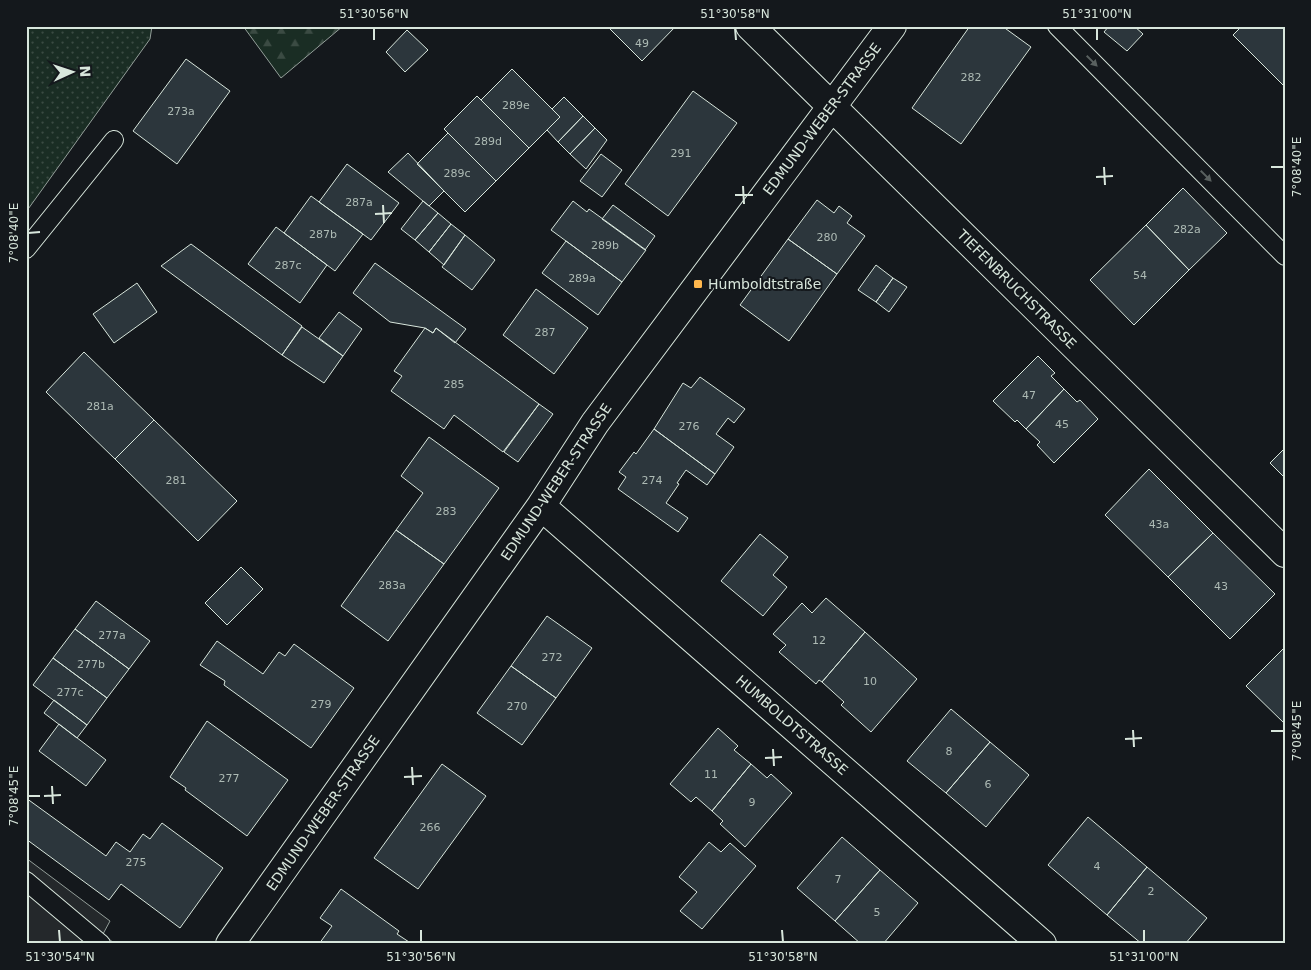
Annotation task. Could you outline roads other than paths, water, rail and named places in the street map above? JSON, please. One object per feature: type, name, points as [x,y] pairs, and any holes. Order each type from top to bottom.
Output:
[{"type":"street","name":"TIEFENBRUCHSTRASSE","points":[[750,26],[1285,553]]},
{"type":"street","name":"EDMUND-WEBER-STRASSE","points":[[230,944],[541,506],[600,416],[892,26]]},
{"type":"street","name":"HUMBOLDTSTRASSE","points":[[541,506],[1042,944]]},
{"type":"lane","points":[[1057,26],[1285,256]]},
{"type":"lane","points":[[26,249],[114,140]]},
{"type":"lane","points":[[26,881],[101,944]]},
{"type":"place","name":"Humboldtstraße","points":[[698,284]]}]
